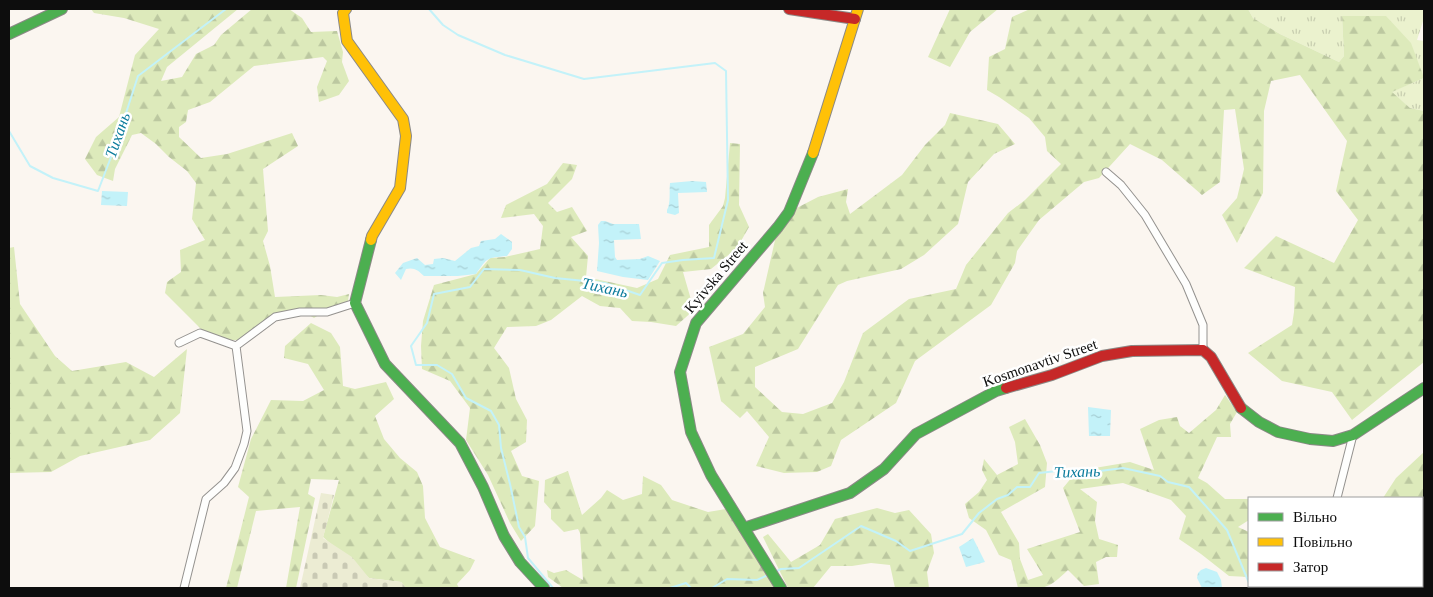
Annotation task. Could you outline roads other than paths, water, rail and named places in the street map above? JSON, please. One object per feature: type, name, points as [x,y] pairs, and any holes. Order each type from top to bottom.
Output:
[{"type":"street","points":[[9,34],[62,9]]},
{"type":"street","points":[[346,9],[343,13],[347,40],[403,119],[406,136],[400,188],[372,236],[355,303],[385,364],[460,443],[483,486],[504,536],[520,562],[544,588]]},
{"type":"street","points":[[789,9],[855,19]]},
{"type":"street","name":"Kyivska Street","points":[[781,588],[711,475],[691,432],[680,372],[696,323],[778,228],[789,212],[813,154],[858,9]]},
{"type":"street","points":[[1106,172],[1121,185],[1145,215],[1186,284],[1203,325],[1203,350],[1211,357],[1240,407],[1259,422],[1278,432],[1310,439],[1334,441],[1353,435],[1424,388]]},
{"type":"street","points":[[236,346],[275,317],[300,312],[328,312],[355,303]]},
{"type":"street","points":[[179,342],[200,333],[236,346]]},
{"type":"street","points":[[184,588],[206,499],[224,483],[235,468],[246,437],[247,431],[236,346]]},
{"type":"street","name":"Kosmonavtiv Street","points":[[744,528],[850,493],[884,469],[916,434],[996,391],[1102,356],[1132,351],[1203,350]]},
{"type":"street","points":[[1337,497],[1353,435]]},
{"type":"water","points":[[706,182],[707,192],[678,193],[679,213],[675,215],[667,213],[670,183]]},
{"type":"water","points":[[102,191],[128,192],[127,206],[101,205]]},
{"type":"water","points":[[601,221],[613,224],[639,224],[641,239],[614,240],[615,257],[617,260],[640,259],[648,256],[660,261],[648,280],[597,271],[598,225]]},
{"type":"water","points":[[501,234],[512,242],[512,249],[507,256],[488,259],[476,274],[424,276],[420,272],[409,268],[406,269],[401,280],[395,273],[403,263],[417,258],[425,265],[433,264],[434,259],[443,258],[455,261],[471,248],[479,246],[481,241],[495,239]]},
{"type":"water","points":[[1088,407],[1111,410],[1110,436],[1089,436]]},
{"type":"water","points":[[973,538],[985,562],[966,567],[959,547]]},
{"type":"water","points":[[1206,568],[1217,572],[1222,588],[1202,588],[1197,578],[1198,573]]},
{"type":"waterway","name":"Тихань","points":[[9,131],[30,166],[53,178],[98,191],[116,144],[138,76],[226,9]]},
{"type":"waterway","name":"Тихань","points":[[429,9],[443,25],[458,35],[505,55],[584,79],[715,63],[726,71],[728,200],[714,258],[662,263],[640,295],[605,283],[555,278],[520,270],[484,269],[470,287],[434,294],[427,323],[411,346],[416,365],[437,365],[452,374],[466,398],[491,411],[499,425],[501,448],[519,527],[525,537],[528,558],[553,588]]},
{"type":"waterway","name":"Тихань","points":[[775,572],[781,569],[799,568],[861,526],[896,541],[910,551],[962,534],[979,513],[997,499],[1008,495],[1017,487],[1030,487],[1039,473],[1057,471],[1069,475],[1123,468],[1160,476],[1168,482],[1189,487],[1227,530],[1248,581]]},
{"type":"waterway","name":"Тихань","points":[[712,588],[727,579],[757,580],[768,575]]},
{"type":"waterway","name":"Тихань","points":[[670,588],[686,583],[691,588]]}]
